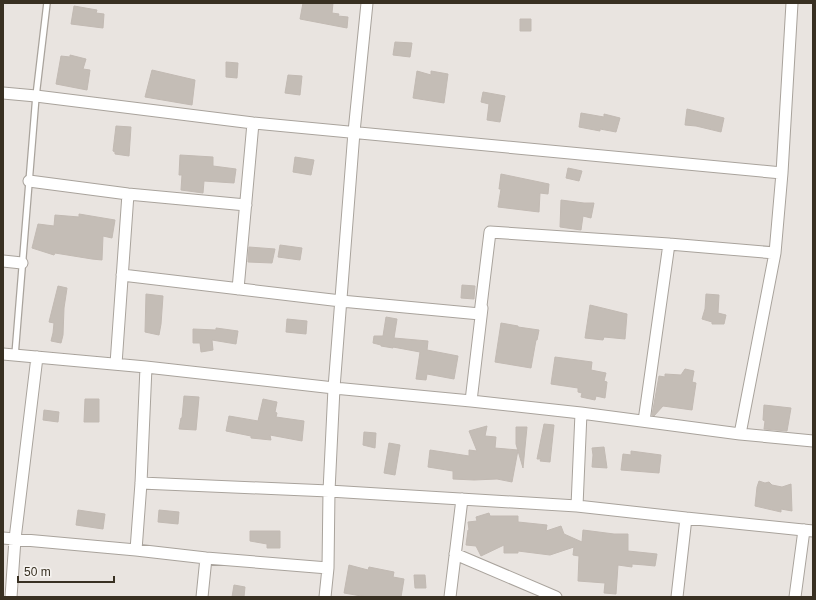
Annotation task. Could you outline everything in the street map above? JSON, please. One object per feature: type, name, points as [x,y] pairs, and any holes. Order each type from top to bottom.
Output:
[{"type":"street","points":[[325,597],[328,568],[329,491],[334,388],[354,132],[367,3]]},
{"type":"street","points":[[740,434],[775,253],[782,173],[792,3]]},
{"type":"street","points":[[3,93],[254,123],[782,173]]},
{"type":"street","points":[[238,289],[254,123]]},
{"type":"street","points":[[29,180],[128,194],[246,205]]},
{"type":"street","points":[[116,364],[128,194]]},
{"type":"street","points":[[490,232],[775,253]]},
{"type":"street","points":[[122,275],[341,301],[480,314],[490,232]]},
{"type":"street","points":[[471,401],[490,232]]},
{"type":"street","points":[[644,421],[669,244]]},
{"type":"street","points":[[3,261],[22,263]]},
{"type":"street","points":[[3,354],[146,367],[334,388],[471,401],[582,413],[740,434],[813,441]]},
{"type":"street","points":[[11,597],[15,539],[37,357]]},
{"type":"street","points":[[136,550],[141,483],[146,367]]},
{"type":"street","points":[[577,506],[582,413]]},
{"type":"street","points":[[141,483],[329,491],[577,506],[808,530],[795,597]]},
{"type":"street","points":[[450,597],[462,499]]},
{"type":"street","points":[[676,597],[686,518]]},
{"type":"street","points":[[3,538],[206,558],[328,568]]},
{"type":"street","points":[[455,554],[556,597]]},
{"type":"street","points":[[202,597],[206,558]]},
{"type":"lane","points":[[15,355],[36,96],[47,3]]},
{"type":"building","points":[[303,3],[333,3],[332,13],[339,14],[338,16],[348,17],[347,28],[300,19]]},
{"type":"building","points":[[74,6],[97,10],[96,13],[104,14],[103,28],[71,24]]},
{"type":"building","points":[[520,19],[531,19],[531,31],[520,31]]},
{"type":"building","points":[[395,42],[412,43],[410,57],[393,55]]},
{"type":"building","points":[[70,55],[86,59],[83,69],[90,70],[87,90],[56,84],[61,56],[70,57]]},
{"type":"building","points":[[226,62],[238,63],[237,78],[226,77]]},
{"type":"building","points":[[152,70],[195,80],[192,105],[145,97]]},
{"type":"building","points":[[417,71],[431,75],[431,71],[448,74],[444,103],[413,98]]},
{"type":"building","points":[[288,75],[302,76],[300,95],[285,93]]},
{"type":"building","points":[[483,92],[505,96],[500,122],[487,120],[489,104],[481,102]]},
{"type":"building","points":[[687,109],[724,118],[721,132],[685,125]]},
{"type":"building","points":[[581,113],[604,117],[604,114],[620,118],[616,132],[579,127]]},
{"type":"building","points":[[116,126],[131,127],[129,156],[115,154],[113,151]]},
{"type":"building","points":[[180,155],[213,157],[213,166],[236,169],[234,183],[204,181],[203,193],[181,190],[182,175],[179,175]]},
{"type":"building","points":[[295,157],[314,160],[311,175],[293,172]]},
{"type":"building","points":[[568,168],[582,171],[579,181],[566,178]]},
{"type":"building","points":[[501,174],[549,184],[548,194],[540,193],[539,212],[498,207],[501,189],[499,189]]},
{"type":"building","points":[[561,200],[594,203],[591,218],[583,216],[581,230],[560,227]]},
{"type":"building","points":[[79,214],[115,220],[112,238],[103,236],[102,260],[55,253],[54,255],[32,248],[38,224],[54,226],[55,215],[79,217]]},
{"type":"building","points":[[280,245],[302,248],[300,260],[278,257]]},
{"type":"building","points":[[249,247],[275,249],[272,263],[248,262]]},
{"type":"building","points":[[462,285],[475,286],[474,299],[461,298]]},
{"type":"building","points":[[58,286],[67,288],[61,343],[51,341],[54,323],[49,322]]},
{"type":"building","points":[[146,294],[163,296],[159,335],[145,332]]},
{"type":"building","points":[[706,294],[719,295],[718,313],[726,315],[724,324],[712,324],[712,322],[702,319],[705,309]]},
{"type":"building","points":[[590,305],[627,314],[625,339],[604,337],[603,340],[585,338]]},
{"type":"building","points":[[386,317],[397,319],[394,338],[428,341],[427,350],[458,356],[454,379],[427,374],[426,380],[416,379],[420,352],[381,346],[373,343],[374,336],[383,336]]},
{"type":"building","points":[[287,319],[307,321],[306,334],[286,332]]},
{"type":"building","points":[[501,323],[539,330],[531,368],[495,362]]},
{"type":"building","points":[[216,328],[238,331],[236,344],[212,340],[213,350],[201,352],[200,343],[193,343],[193,329],[216,330]]},
{"type":"building","points":[[555,357],[592,362],[591,370],[606,373],[604,381],[607,382],[605,398],[596,396],[595,400],[581,397],[582,393],[578,392],[578,388],[551,384]]},
{"type":"building","points":[[685,369],[694,371],[692,382],[696,383],[692,410],[663,406],[654,416],[652,415],[659,376],[665,377],[665,374],[681,375]]},
{"type":"building","points":[[184,396],[199,397],[196,430],[179,429],[182,418]]},
{"type":"building","points":[[85,399],[99,399],[99,422],[84,422]]},
{"type":"building","points":[[263,399],[277,402],[275,412],[277,413],[276,417],[304,421],[302,441],[270,435],[271,440],[251,438],[251,436],[226,431],[229,416],[258,421]]},
{"type":"building","points":[[764,405],[791,408],[787,431],[764,429]]},
{"type":"building","points":[[44,410],[59,412],[58,422],[43,420]]},
{"type":"building","points":[[544,424],[554,425],[550,462],[540,461],[541,459],[537,459]]},
{"type":"building","points":[[487,426],[485,436],[496,437],[495,448],[518,450],[512,482],[497,479],[453,479],[453,471],[428,467],[430,450],[469,456],[469,450],[477,451],[469,431]]},
{"type":"building","points":[[516,427],[527,427],[523,468],[516,444]]},
{"type":"building","points":[[364,432],[376,433],[375,448],[363,445]]},
{"type":"building","points":[[389,443],[400,445],[395,475],[384,473]]},
{"type":"building","points":[[604,447],[607,468],[592,467],[592,448]]},
{"type":"building","points":[[631,451],[661,455],[659,473],[621,470],[623,454],[631,455]]},
{"type":"building","points":[[759,481],[765,483],[769,482],[772,485],[782,487],[791,484],[792,511],[781,509],[781,512],[755,506]]},
{"type":"building","points":[[78,510],[105,514],[103,529],[76,525]]},
{"type":"building","points":[[159,510],[179,512],[178,524],[158,522]]},
{"type":"building","points":[[489,513],[490,516],[518,516],[518,522],[547,525],[546,531],[561,526],[564,534],[582,542],[583,530],[614,534],[628,534],[628,551],[657,554],[655,566],[632,564],[632,567],[618,565],[616,594],[604,593],[605,583],[578,581],[579,556],[573,555],[574,547],[550,555],[518,551],[518,553],[504,553],[504,545],[481,556],[476,546],[466,545],[469,530],[468,522],[477,521],[476,517]]},
{"type":"building","points":[[250,531],[280,531],[280,548],[267,548],[267,544],[250,541]]},
{"type":"building","points":[[349,565],[368,570],[369,567],[394,572],[393,577],[404,579],[401,597],[367,597],[344,593]]},
{"type":"building","points":[[414,575],[425,575],[426,588],[415,588]]},
{"type":"building","points":[[234,585],[245,587],[244,597],[232,597]]}]
